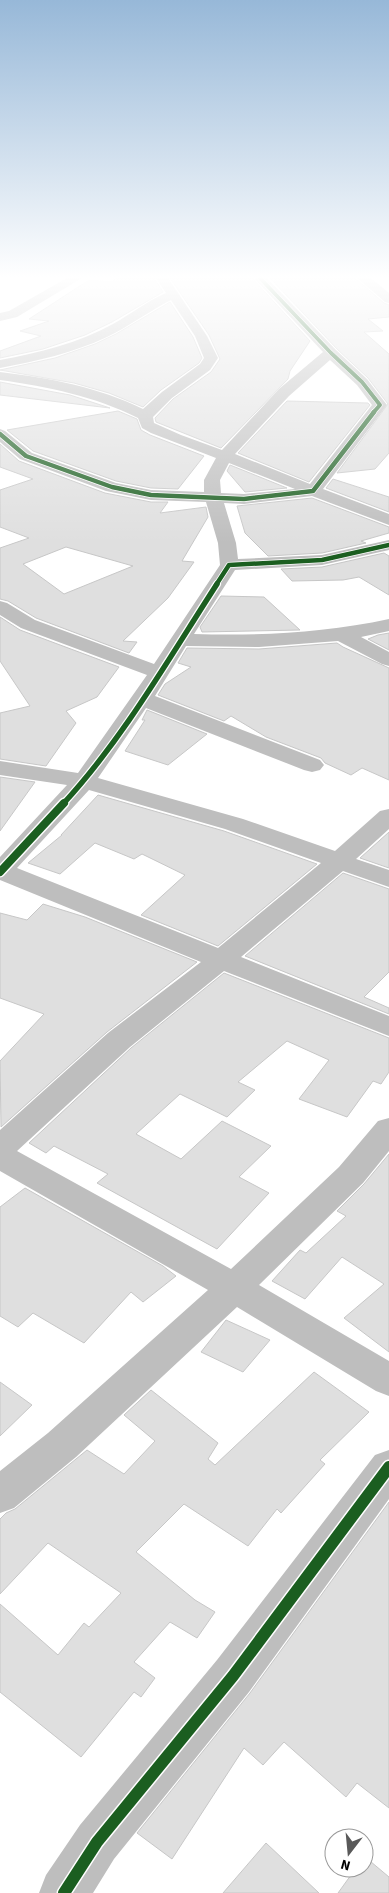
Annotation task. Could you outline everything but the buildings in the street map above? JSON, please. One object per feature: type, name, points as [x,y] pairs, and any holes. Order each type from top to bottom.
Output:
[{"type":"street","points":[[145,416],[167,395],[205,366]]},
{"type":"street","points":[[312,366],[267,410],[226,456],[212,478],[214,497],[230,550],[229,565],[160,673],[84,781],[1,872],[389,1027]]},
{"type":"street","points":[[0,434],[26,456],[112,487],[151,495],[265,498],[313,491],[380,405],[362,382],[345,366]]},
{"type":"street","points":[[0,376],[44,382],[88,392],[123,404],[145,416],[148,425],[162,433],[389,520]]},
{"type":"street","points":[[229,565],[322,560],[389,545]]},
{"type":"street","points":[[0,608],[28,624],[160,673]]},
{"type":"street","points":[[0,630],[28,624]]},
{"type":"street","points":[[181,640],[249,642],[303,639],[342,635],[389,625]]},
{"type":"street","points":[[342,635],[389,660]]},
{"type":"street","points":[[142,699],[312,765]]},
{"type":"street","points":[[0,768],[84,781],[234,824],[389,879]]},
{"type":"street","points":[[0,1148],[119,1040],[222,959],[338,862],[389,816]]},
{"type":"street","points":[[0,1495],[62,1445],[234,1288],[351,1175],[389,1129]]},
{"type":"street","points":[[0,1156],[234,1288],[389,1380]]},
{"type":"street","points":[[64,1893],[97,1842],[232,1676],[389,1467]]},
{"type":"cycle path","points":[[0,434],[26,456],[112,487],[151,495],[244,499],[313,491],[380,405],[362,382],[345,366]]},
{"type":"cycle path","points":[[0,872],[84,781],[142,699],[229,565],[322,560],[389,545]]},
{"type":"cycle path","points":[[64,1893],[97,1842],[233,1676],[389,1467]]}]
